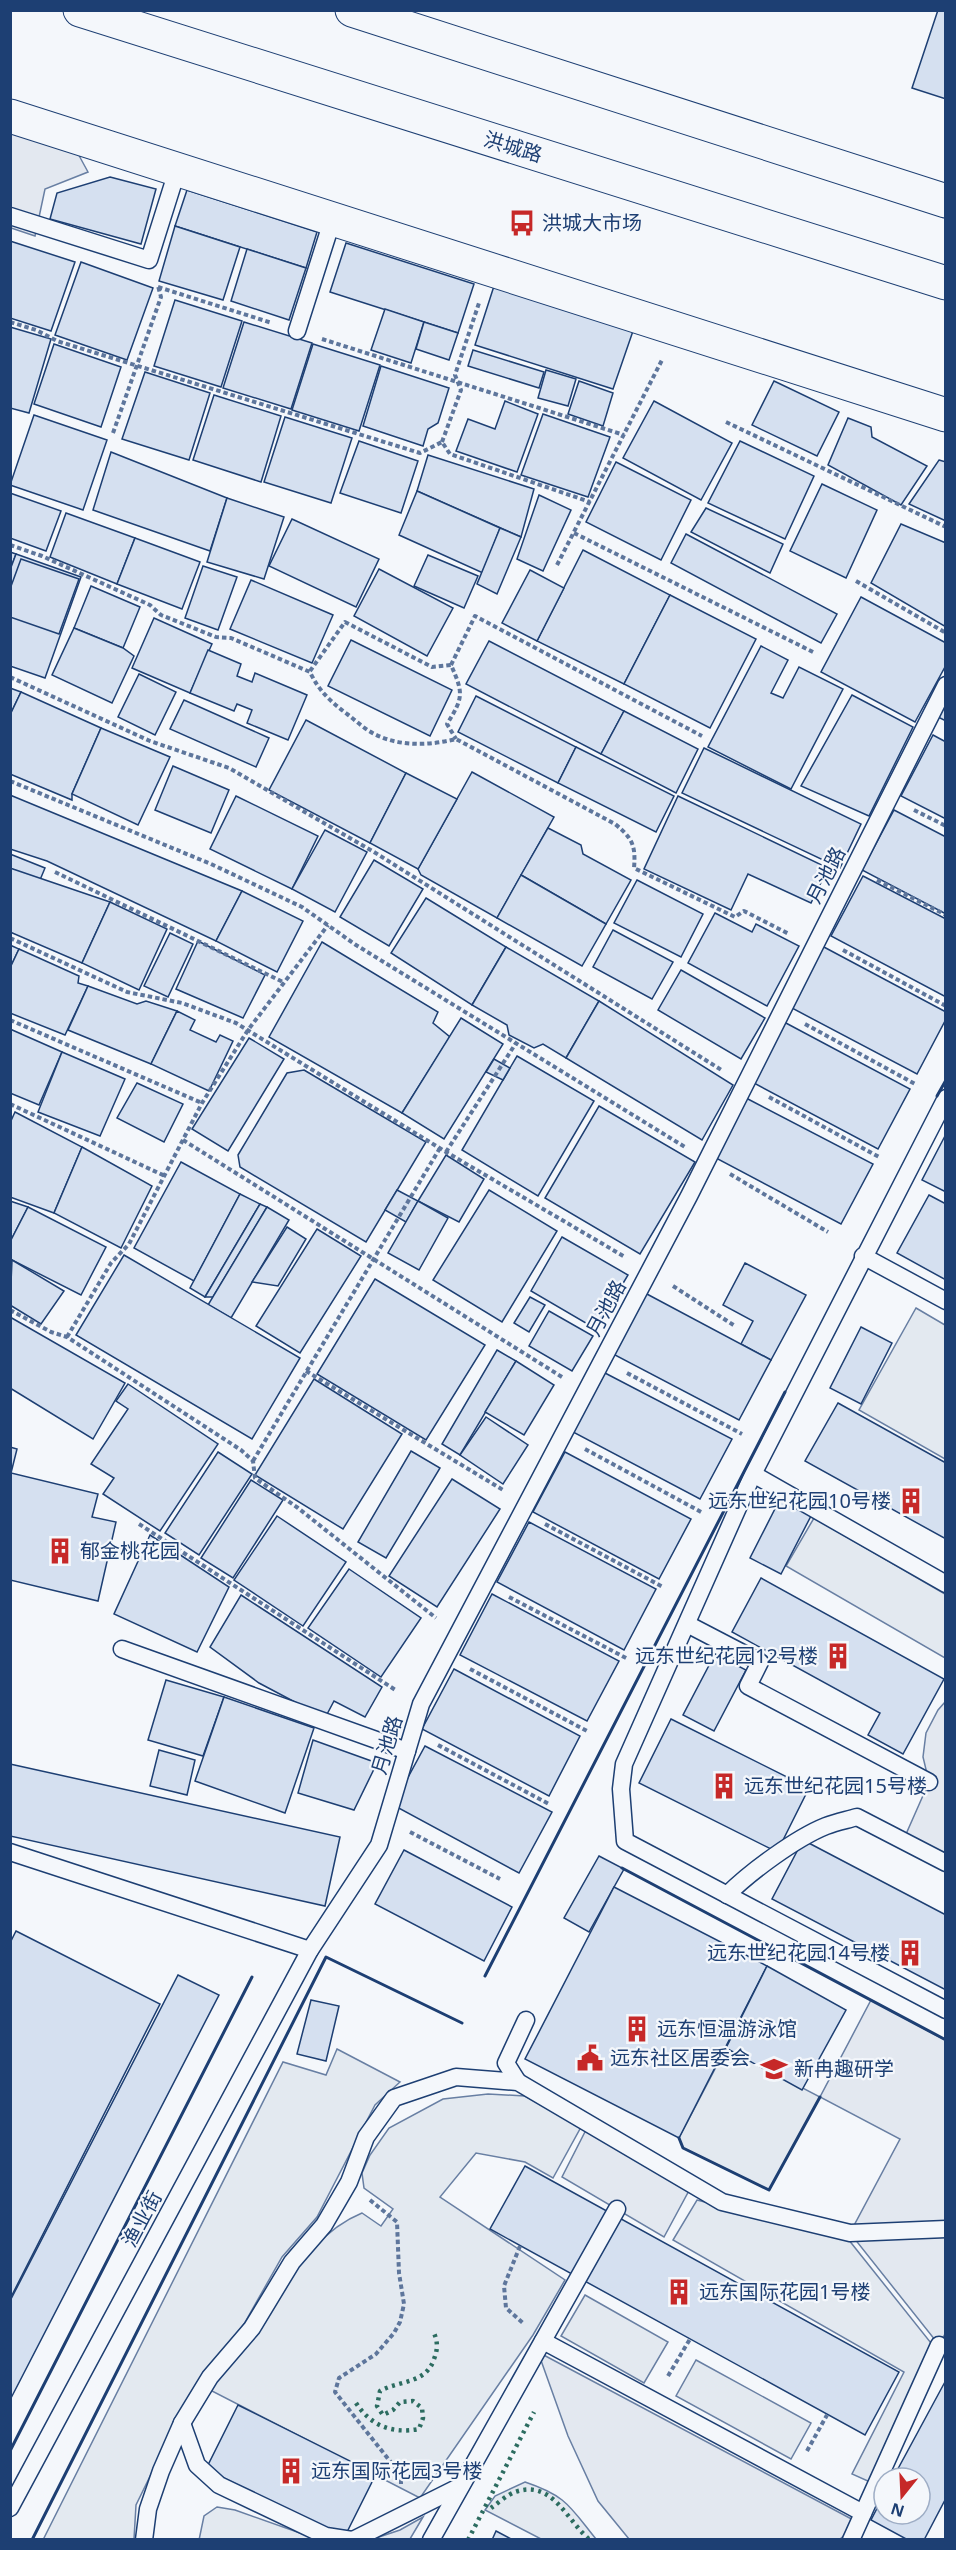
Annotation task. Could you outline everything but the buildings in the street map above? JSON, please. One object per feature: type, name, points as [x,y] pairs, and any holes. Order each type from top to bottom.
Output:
[{"type":"main road","name":"洪城路","points":[[80,10],[945,283]]},
{"type":"main road","points":[[352,10],[945,201]]},
{"type":"main road","points":[[10,116],[945,415]]},
{"type":"lane","points":[[10,216],[149,260],[178,168]]},
{"type":"lane","points":[[297,331],[333,218]]},
{"type":"lane","name":"月池路","points":[[310,1950],[379,1845],[421,1704],[707,1160],[945,685]]},
{"type":"lane","points":[[945,1098],[753,1474],[624,1764],[621,1789],[625,1841],[945,2010]]},
{"type":"lane","points":[[863,1256],[945,1301]]},
{"type":"lane","points":[[753,1474],[945,1584]]},
{"type":"lane","points":[[687,1624],[760,1662],[748,1686],[929,1782]]},
{"type":"lane","points":[[122,1649],[407,1751]]},
{"type":"lane","points":[[727,1895],[742,1880],[795,1843],[825,1826],[857,1817],[945,1863]]},
{"type":"lane","points":[[10,1852],[310,1950]]},
{"type":"lane","name":"渔业街","points":[[10,2508],[310,1950]]},
{"type":"lane","points":[[518,2082],[506,2063],[526,2020]]},
{"type":"lane","points":[[144,2540],[148,2509],[161,2471],[182,2423],[210,2377],[252,2328],[292,2262],[324,2225],[348,2182],[366,2137],[394,2098],[456,2077],[518,2082],[722,2202],[850,2233],[945,2229]]},
{"type":"lane","points":[[431,2540],[617,2210]]},
{"type":"lane","points":[[543,2341],[863,2513]]},
{"type":"lane","points":[[851,2540],[939,2345]]},
{"type":"lane","points":[[182,2423],[197,2465],[219,2485],[326,2536],[353,2540],[461,2486]]},
{"type":"path","points":[[113,433],[161,297],[149,260]]},
{"type":"path","points":[[10,322],[36,330],[57,341],[420,453],[442,442],[461,390],[456,375],[490,268]]},
{"type":"path","points":[[158,287],[624,435]]},
{"type":"path","points":[[557,565],[678,329]]},
{"type":"path","points":[[726,422],[945,527]]},
{"type":"path","points":[[442,442],[450,454],[590,502]]},
{"type":"path","points":[[574,533],[814,653]]},
{"type":"path","points":[[10,545],[42,556],[150,605],[161,615],[216,637],[231,638],[310,672],[317,686],[329,701],[370,733],[417,745],[432,745],[456,739]]},
{"type":"path","points":[[856,581],[945,633]]},
{"type":"path","points":[[451,665],[475,616],[702,736]]},
{"type":"path","points":[[310,672],[345,622],[432,667],[451,665]]},
{"type":"path","points":[[451,665],[459,681],[461,701],[447,724],[456,739],[615,824],[630,837],[635,855],[634,868],[735,917],[744,911],[817,942],[945,1006]]},
{"type":"path","points":[[10,677],[150,741],[229,768],[374,852],[745,1084],[879,1157]]},
{"type":"path","points":[[10,781],[211,864],[302,907],[356,945],[828,1232]]},
{"type":"path","points":[[890,797],[945,826]]},
{"type":"path","points":[[853,868],[945,915]]},
{"type":"path","points":[[55,872],[283,982]]},
{"type":"path","points":[[67,1337],[111,1263],[129,1244],[202,1103],[248,1030],[328,925]]},
{"type":"path","points":[[10,938],[127,992],[182,1003],[236,1023],[446,1152],[649,1271],[735,1326]]},
{"type":"path","points":[[781,1012],[917,1085]]},
{"type":"path","points":[[10,1020],[202,1103]]},
{"type":"path","points":[[446,1152],[516,1043]]},
{"type":"path","points":[[10,1104],[165,1176]]},
{"type":"path","points":[[183,1140],[585,1392]]},
{"type":"path","points":[[440,1148],[253,1461],[255,1478],[298,1508],[458,1635]]},
{"type":"path","points":[[10,1310],[51,1332],[67,1337],[241,1450],[253,1461]]},
{"type":"path","points":[[603,1359],[743,1435]]},
{"type":"path","points":[[306,1371],[524,1509],[663,1587]]},
{"type":"path","points":[[562,1437],[703,1512]]},
{"type":"path","points":[[139,1524],[421,1704]]},
{"type":"path","points":[[485,1584],[628,1659]]},
{"type":"path","points":[[446,1657],[589,1732]]},
{"type":"path","points":[[413,1732],[549,1804]]},
{"type":"path","points":[[379,1845],[401,1828],[500,1879]]},
{"type":"path","points":[[348,2182],[397,2222],[399,2272],[404,2304],[400,2322],[384,2347],[339,2378],[335,2392],[401,2475],[399,2517]]},
{"type":"path","points":[[520,2246],[504,2286],[506,2308],[543,2341]]},
{"type":"path","points":[[653,2400],[690,2339]]},
{"type":"path","points":[[793,2475],[827,2415]]},
{"type":"shaded area","points":[[11,129],[76,150],[88,172],[45,189],[35,236],[11,228]]},
{"type":"shaded area","points":[[916,1308],[945,1325],[945,1459],[859,1410]]},
{"type":"shaded area","points":[[814,1518],[945,1594],[945,1658],[786,1566]]},
{"type":"shaded area","points":[[945,1702],[945,1863],[903,1841],[929,1782],[923,1757],[926,1733]]},
{"type":"shaded area","points":[[871,2000],[945,2040],[946,2332],[939,2345],[850,2233],[900,2139],[820,2097]]},
{"type":"shaded area","points":[[726,2048],[820,2097],[769,2190],[683,2148],[679,2138]]},
{"type":"shaded area","points":[[337,2049],[400,2082],[375,2105],[317,2217],[282,2257],[244,2324],[190,2395],[136,2505],[134,2539],[43,2540],[283,2062],[326,2075]]},
{"type":"shaded area","points":[[488,2094],[525,2096],[581,2127],[553,2178],[525,2162],[476,2153],[440,2197],[565,2280],[533,2335],[420,2498],[210,2390],[286,2282],[319,2242],[346,2221],[362,2213],[381,2226],[393,2209],[364,2188],[362,2173],[370,2155],[389,2128],[443,2099]]},
{"type":"shaded area","points":[[589,2124],[692,2185],[664,2237],[562,2177]]},
{"type":"shaded area","points":[[697,2200],[848,2239],[931,2343],[877,2466],[872,2466],[870,2482],[852,2474],[904,2372],[673,2240]]},
{"type":"shaded area","points":[[585,2295],[668,2342],[644,2383],[561,2336]]},
{"type":"shaded area","points":[[538,2352],[859,2523],[840,2539],[629,2539],[598,2501],[568,2436]]},
{"type":"shaded area","points":[[696,2360],[811,2423],[791,2459],[676,2396]]},
{"type":"shaded area","points":[[525,2482],[559,2498],[596,2539],[541,2539],[485,2510],[495,2496]]},
{"type":"shaded area","points":[[217,2507],[235,2510],[317,2539],[199,2540],[204,2516]]},
{"type":"shaded area","points":[[423,2517],[410,2539],[373,2539],[400,2530]]},
{"type":"hedge","points":[[356,2403],[375,2423],[391,2429],[419,2429],[423,2418],[422,2408],[413,2401],[400,2402],[393,2410],[383,2415],[377,2406],[380,2391],[419,2377],[430,2367],[437,2348],[433,2331]]},
{"type":"hedge","points":[[468,2540],[534,2412]]},
{"type":"hedge","points":[[491,2508],[515,2492],[539,2491],[558,2504],[590,2540]]},
{"type":"wall","points":[[937,1096],[946,1080]]},
{"type":"wall","points":[[485,1976],[785,1392]]},
{"type":"wall","points":[[622,1868],[946,2040]]},
{"type":"wall","points":[[32,2540],[326,1957],[462,2023]]},
{"type":"wall","points":[[10,2451],[252,1977]]},
{"type":"wall","points":[[679,2138],[683,2148],[769,2190],[820,2097]]},
{"type":"place","name":"洪城大市场","points":[[522,223]]},
{"type":"place","name":"远东世纪花园10号楼","points":[[911,1501]]},
{"type":"place","name":"郁金桃花园","points":[[60,1551]]},
{"type":"place","name":"远东世纪花园12号楼","points":[[838,1656]]},
{"type":"place","name":"远东世纪花园15号楼","points":[[724,1786]]},
{"type":"place","name":"远东世纪花园14号楼","points":[[910,1953]]},
{"type":"place","name":"远东恒温游泳馆","points":[[637,2029]]},
{"type":"place","name":"远东社区居委会","points":[[590,2058]]},
{"type":"place","name":"新冉趣研学","points":[[774,2069]]},
{"type":"place","name":"远东国际花园1号楼","points":[[679,2292]]},
{"type":"place","name":"远东国际花园3号楼","points":[[291,2471]]}]
